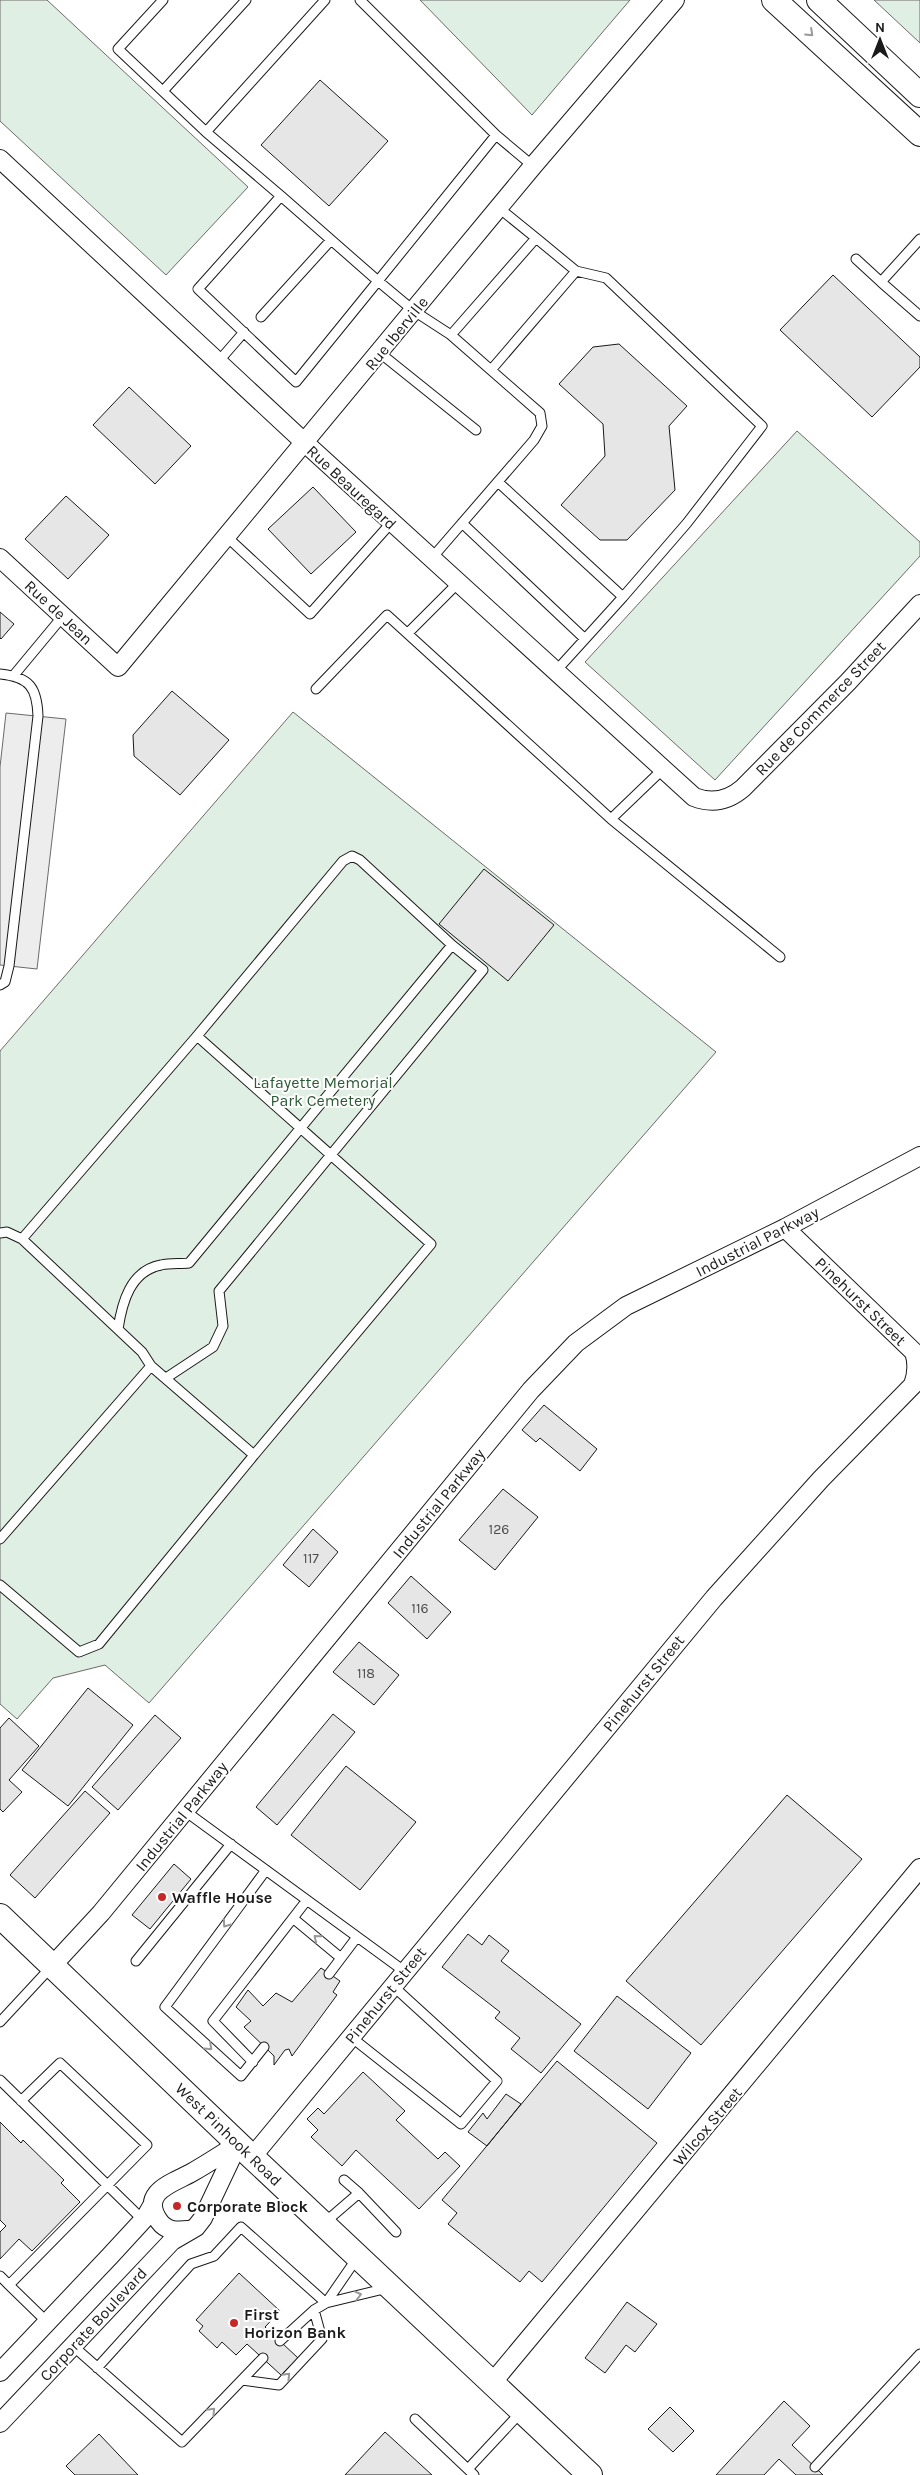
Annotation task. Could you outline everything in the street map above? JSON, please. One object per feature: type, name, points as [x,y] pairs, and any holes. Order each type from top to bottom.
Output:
[{"type":"main road","points":[[774,0],[920,134]]},
{"type":"main road","points":[[819,0],[920,95]]},
{"type":"main road","name":"West Pinhook Road","points":[[5,1923],[590,2475]]},
{"type":"street","name":"Rue Iberville","points":[[118,667],[533,166],[675,0]]},
{"type":"street","name":"Rue Beauregard","points":[[0,159],[304,442],[662,770],[694,797],[713,801]]},
{"type":"street","name":"Rue de Jean","points":[[0,558],[118,667]]},
{"type":"street","name":"Rue de Commerce Street","points":[[713,801],[724,800],[743,788],[848,682],[920,604]]},
{"type":"street","name":"Industrial Parkway","points":[[52,1966],[101,1913],[554,1364],[576,1343],[626,1306],[785,1228],[920,1156]]},
{"type":"street","name":"Pinehurst Street","points":[[245,2151],[351,2037],[714,1598],[821,1479],[913,1385],[917,1375],[917,1359],[914,1352],[785,1228]]},
{"type":"street","name":"Wilcox Street","points":[[492,2383],[920,1868]]},
{"type":"street","name":"Corporate Boulevard","points":[[0,2372],[143,2220],[157,2193],[165,2184],[245,2151]]},
{"type":"street","name":"Corporate Boulevard","points":[[0,2423],[172,2241],[196,2227],[245,2151]]},
{"type":"street","points":[[152,2204],[162,2226],[173,2232],[190,2230]]},
{"type":"lane","points":[[164,0],[118,49],[206,132],[378,281],[414,311],[451,335],[540,413],[542,426],[534,440],[431,558]]},
{"type":"lane","points":[[163,91],[246,0]]},
{"type":"lane","points":[[206,132],[325,0]]},
{"type":"lane","points":[[360,0],[496,134],[533,166]]},
{"type":"lane","points":[[281,196],[198,289],[296,382],[496,134]]},
{"type":"lane","points":[[499,208],[576,271],[606,278],[762,426],[687,523],[555,672]]},
{"type":"lane","points":[[451,335],[536,238]]},
{"type":"lane","points":[[881,282],[920,239]]},
{"type":"lane","points":[[261,317],[331,240]]},
{"type":"lane","points":[[856,259],[920,316]]},
{"type":"lane","points":[[491,370],[576,271]]},
{"type":"lane","points":[[218,362],[244,332]]},
{"type":"lane","points":[[380,353],[476,430]]},
{"type":"lane","points":[[498,482],[623,597]]},
{"type":"lane","points":[[226,536],[310,614],[392,523]]},
{"type":"lane","points":[[462,523],[585,639]]},
{"type":"lane","points":[[408,633],[458,583]]},
{"type":"lane","points":[[316,689],[387,615],[611,819],[780,957]]},
{"type":"lane","points":[[14,675],[63,616]]},
{"type":"lane","points":[[0,674],[14,675],[30,683],[37,698],[38,716],[9,966],[5,982],[0,985]]},
{"type":"lane","points":[[611,819],[662,770]]},
{"type":"lane","points":[[22,1239],[197,1036],[342,860],[352,856],[360,860],[452,945],[483,970],[219,1292],[223,1326],[213,1347],[166,1378]]},
{"type":"lane","points":[[118,1329],[122,1303],[137,1277],[159,1265],[189,1263],[452,945]]},
{"type":"lane","points":[[0,1585],[79,1652],[99,1644],[431,1244],[197,1036]]},
{"type":"lane","points":[[0,1233],[7,1232],[22,1239],[142,1352],[151,1366],[254,1455]]},
{"type":"lane","points":[[0,1539],[151,1366]]},
{"type":"lane","points":[[185,1811],[404,1972]]},
{"type":"lane","points":[[136,1962],[231,1844]]},
{"type":"lane","points":[[264,2047],[241,2076],[165,2007],[266,1870]]},
{"type":"lane","points":[[253,2062],[213,2021],[307,1900]]},
{"type":"lane","points":[[294,1919],[341,1958]]},
{"type":"lane","points":[[329,1974],[357,1937]]},
{"type":"lane","points":[[0,2022],[52,1966]]},
{"type":"lane","points":[[351,2037],[461,2124],[497,2081],[393,1986]]},
{"type":"lane","points":[[9,2285],[147,2145],[60,2063],[22,2101]]},
{"type":"lane","points":[[0,2080],[143,2220]]},
{"type":"lane","points":[[344,2180],[396,2232]]},
{"type":"lane","points":[[323,2224],[359,2193]]},
{"type":"lane","points":[[96,2368],[191,2264],[214,2256],[241,2228],[326,2303]]},
{"type":"lane","points":[[326,2303],[358,2257]]},
{"type":"lane","points":[[0,2276],[47,2322]]},
{"type":"lane","points":[[280,2341],[314,2310],[326,2303],[390,2288]]},
{"type":"lane","points":[[242,2380],[279,2385],[322,2339],[314,2310]]},
{"type":"lane","points":[[73,2346],[182,2442],[263,2358]]},
{"type":"lane","points":[[814,2467],[920,2354]]},
{"type":"lane","points":[[415,2419],[471,2472],[522,2411]]},
{"type":"green space","points":[[0,0],[47,0],[248,187],[166,275],[0,121]]},
{"type":"green space","points":[[420,0],[630,0],[532,115]]},
{"type":"green space","points":[[874,0],[920,0],[920,43]]},
{"type":"green space","points":[[797,431],[920,542],[920,556],[715,780],[585,662]]},
{"type":"green space","name":"Lafayette Memorial Park Cemetery","points":[[293,712],[716,1052],[149,1703],[105,1665],[53,1678],[17,1719],[0,1704],[0,1051]]},
{"type":"shaded area","points":[[6,713],[66,719],[37,969],[0,965],[0,767]]},
{"type":"building","points":[[320,80],[388,141],[329,206],[261,145]]},
{"type":"building","points":[[833,275],[920,357],[920,367],[872,417],[780,330]]},
{"type":"building","points":[[619,344],[687,406],[669,426],[675,490],[627,540],[600,540],[561,505],[605,456],[603,424],[559,384],[593,347]]},
{"type":"building","points":[[129,387],[191,446],[155,484],[93,425]]},
{"type":"building","points":[[313,487],[356,532],[311,574],[268,529]]},
{"type":"building","points":[[66,496],[109,535],[68,579],[25,539]]},
{"type":"building","points":[[0,612],[14,624],[1,639],[0,638]]},
{"type":"building","points":[[172,691],[229,740],[180,795],[134,756],[133,735]]},
{"type":"building","points":[[484,869],[554,925],[508,981],[439,924]]},
{"type":"building","points":[[544,1405],[597,1449],[580,1471],[540,1438],[536,1442],[522,1430]]},
{"type":"building","points":[[503,1489],[538,1517],[495,1570],[459,1540]]},
{"type":"building","points":[[313,1529],[338,1552],[309,1587],[283,1565]]},
{"type":"building","points":[[411,1576],[451,1612],[427,1639],[388,1603]]},
{"type":"building","points":[[359,1642],[399,1675],[374,1705],[333,1672]]},
{"type":"building","points":[[88,1688],[133,1725],[68,1806],[22,1770]]},
{"type":"building","points":[[333,1714],[355,1732],[277,1825],[256,1807]]},
{"type":"building","points":[[155,1715],[181,1738],[118,1810],[92,1787]]},
{"type":"building","points":[[9,1718],[39,1746],[9,1780],[22,1792],[3,1812],[0,1809],[0,1728]]},
{"type":"building","points":[[346,1766],[416,1822],[360,1890],[291,1835]]},
{"type":"building","points":[[85,1791],[110,1813],[35,1898],[10,1875]]},
{"type":"building","points":[[787,1795],[862,1859],[701,2045],[626,1981]]},
{"type":"building","name":"Waffle House","points":[[174,1864],[191,1879],[150,1929],[132,1915]]},
{"type":"building","points":[[468,1934],[482,1945],[489,1935],[509,1951],[501,1961],[581,2024],[541,2073],[511,2049],[520,2038],[495,2018],[500,2012],[442,1967]]},
{"type":"building","points":[[321,1968],[340,1981],[333,1992],[337,1995],[292,2056],[289,2049],[285,2050],[274,2065],[274,2056],[244,2027],[251,2021],[236,2007],[248,1990],[263,2006],[276,1993],[292,2002]]},
{"type":"building","points":[[617,1996],[691,2053],[648,2109],[574,2051]]},
{"type":"building","points":[[557,2061],[657,2143],[542,2282],[529,2271],[520,2282],[448,2224],[457,2213],[442,2200]]},
{"type":"building","points":[[363,2072],[405,2111],[396,2120],[438,2159],[445,2152],[460,2166],[419,2209],[356,2150],[342,2166],[311,2137],[318,2130],[307,2119],[318,2108],[324,2114]]},
{"type":"building","points":[[506,2094],[521,2104],[487,2146],[468,2132],[483,2113],[487,2119]]},
{"type":"building","points":[[0,2122],[21,2143],[23,2140],[64,2180],[61,2183],[80,2202],[32,2251],[19,2239],[0,2259],[0,2232],[6,2226],[0,2220]]},
{"type":"building","name":"First Horizon Bank","points":[[239,2273],[280,2311],[265,2327],[298,2358],[281,2375],[247,2344],[236,2355],[222,2342],[217,2348],[199,2331],[203,2326],[196,2320]]},
{"type":"building","points":[[627,2302],[657,2324],[635,2352],[626,2345],[605,2373],[585,2358]]},
{"type":"building","points":[[784,2401],[810,2426],[792,2445],[823,2475],[796,2475],[779,2459],[764,2475],[716,2475]]},
{"type":"building","points":[[670,2407],[694,2431],[673,2452],[648,2429]]},
{"type":"building","points":[[385,2432],[432,2475],[345,2475]]},
{"type":"building","points":[[99,2434],[138,2475],[75,2475],[66,2466]]},
{"type":"place","name":"Waffle House","points":[[162,1897]]},
{"type":"place","name":"Corporate Block","points":[[177,2206]]},
{"type":"place","name":"First Horizon Bank","points":[[234,2323]]}]
